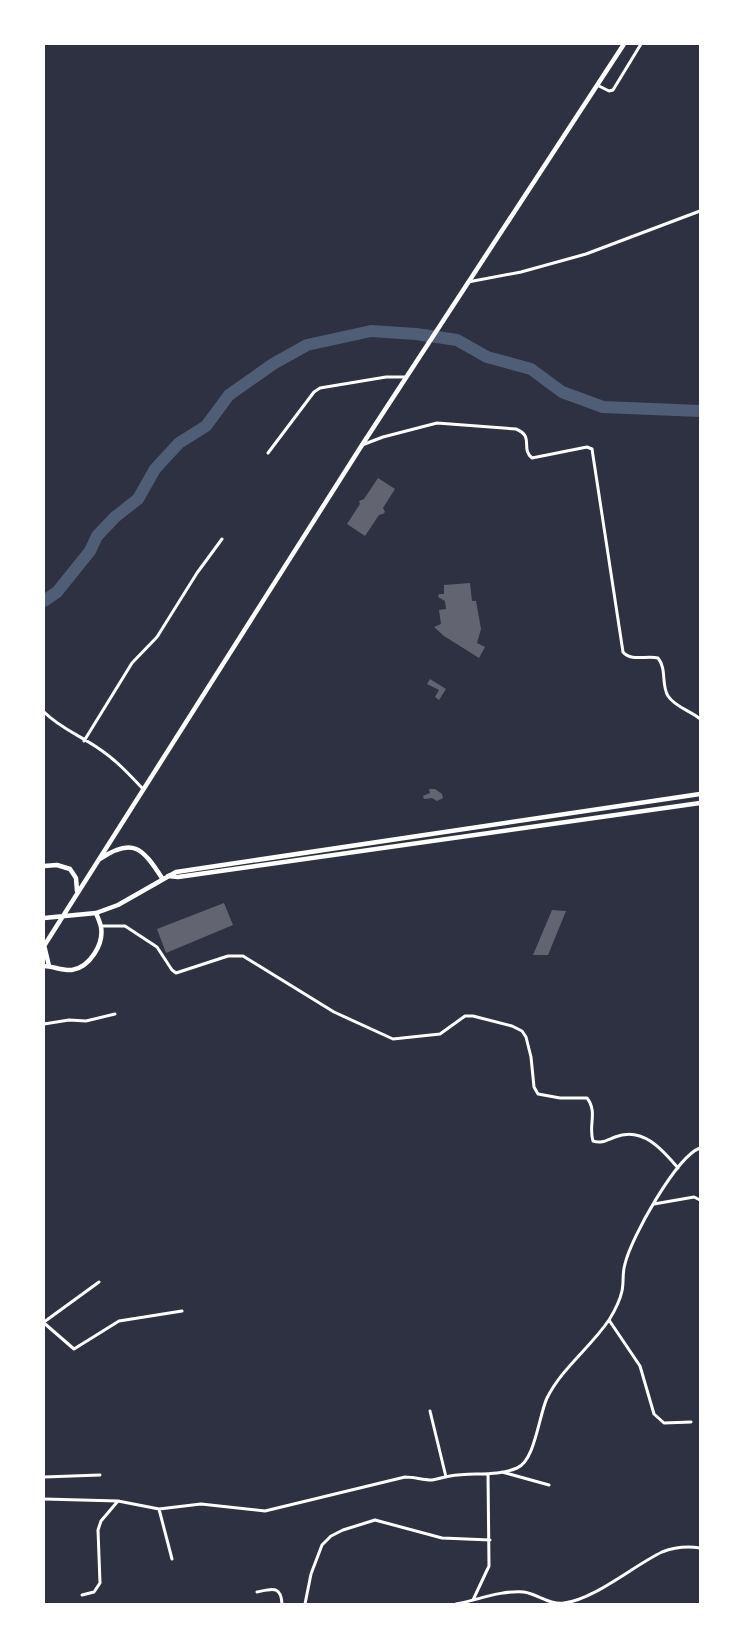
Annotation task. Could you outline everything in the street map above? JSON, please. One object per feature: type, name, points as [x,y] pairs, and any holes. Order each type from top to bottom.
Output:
[{"type":"main road","points":[[96,914],[101,926],[101,939],[90,960],[70,970],[46,966],[44,945],[57,924],[362,445],[624,44]]},
{"type":"main road","points":[[44,918],[96,914],[118,905],[176,872],[700,794]]},
{"type":"main road","points":[[98,860],[122,847],[135,848],[146,855],[165,877],[178,877],[700,803]]},
{"type":"main road","points":[[44,866],[57,865],[70,869],[76,878],[77,894]]},
{"type":"street","points":[[597,85],[609,91],[615,88],[640,44]]},
{"type":"street","points":[[468,282],[521,272],[586,254],[700,212]]},
{"type":"street","points":[[268,453],[314,392],[321,388],[386,377],[407,377]]},
{"type":"street","points":[[362,445],[437,423],[451,423],[521,431],[526,438],[528,456],[532,458],[587,447],[592,449],[623,652],[632,658],[658,658],[661,661],[665,690],[669,698],[700,719]]},
{"type":"street","points":[[84,741],[126,672],[157,637],[196,573],[222,539]]},
{"type":"street","points":[[44,712],[58,725],[97,747],[116,761],[143,789]]},
{"type":"street","points":[[101,926],[125,926],[157,947],[176,973],[228,956],[243,956],[334,1012],[393,1039],[440,1034],[465,1016],[512,1026],[522,1031],[526,1037],[534,1087],[538,1094],[560,1098],[587,1098],[593,1112],[592,1141],[600,1143],[626,1134],[641,1136],[664,1151],[678,1168]]},
{"type":"street","points":[[44,1024],[69,1020],[86,1021],[116,1014]]},
{"type":"street","points":[[44,1499],[118,1501],[159,1509],[201,1504],[266,1511],[398,1479],[416,1477],[432,1480],[518,1468],[526,1461],[546,1399],[568,1366],[578,1358],[609,1320],[622,1292],[624,1265],[638,1231],[685,1158],[700,1148]]},
{"type":"street","points":[[654,1204],[694,1197],[700,1200]]},
{"type":"street","points":[[99,1282],[44,1322],[74,1349],[119,1321],[182,1311]]},
{"type":"street","points":[[609,1320],[640,1366],[654,1414],[664,1423],[691,1422]]},
{"type":"street","points":[[430,1411],[446,1477]]},
{"type":"street","points":[[501,1471],[549,1485]]},
{"type":"street","points":[[473,1600],[489,1566],[488,1474]]},
{"type":"street","points":[[44,1477],[100,1475]]},
{"type":"street","points":[[82,1595],[94,1592],[100,1583],[98,1530],[101,1521],[118,1501]]},
{"type":"street","points":[[159,1509],[172,1559]]},
{"type":"street","points":[[305,1605],[311,1574],[322,1545],[343,1530],[375,1520],[442,1538],[490,1539]]},
{"type":"street","points":[[456,1605],[503,1593],[517,1592],[554,1602],[567,1603],[597,1591],[662,1552],[672,1548],[700,1548]]},
{"type":"street","points":[[257,1592],[279,1591],[282,1595],[282,1605]]},
{"type":"building","points":[[378,478],[395,489],[383,508],[385,512],[379,515],[365,536],[347,524],[360,504],[359,501],[364,499]]},
{"type":"building","points":[[470,583],[472,601],[476,601],[481,629],[477,643],[485,647],[479,658],[434,627],[441,624],[439,610],[446,609],[445,601],[438,597],[439,594],[444,594],[444,585]]},
{"type":"building","points":[[430,679],[446,689],[439,700],[435,697],[439,690],[427,684]]},
{"type":"building","points":[[429,789],[435,789],[442,794],[443,798],[437,801],[432,798],[424,799],[423,796],[430,793]]},
{"type":"building","points":[[224,903],[233,925],[166,953],[157,929]]},
{"type":"building","points":[[552,910],[566,911],[548,955],[533,955]]},
{"type":"waterway","points":[[44,601],[57,592],[90,551],[97,536],[115,517],[138,499],[155,469],[179,443],[206,426],[229,395],[273,364],[307,345],[371,331],[457,340],[487,357],[531,369],[562,392],[603,407],[700,411]]}]
